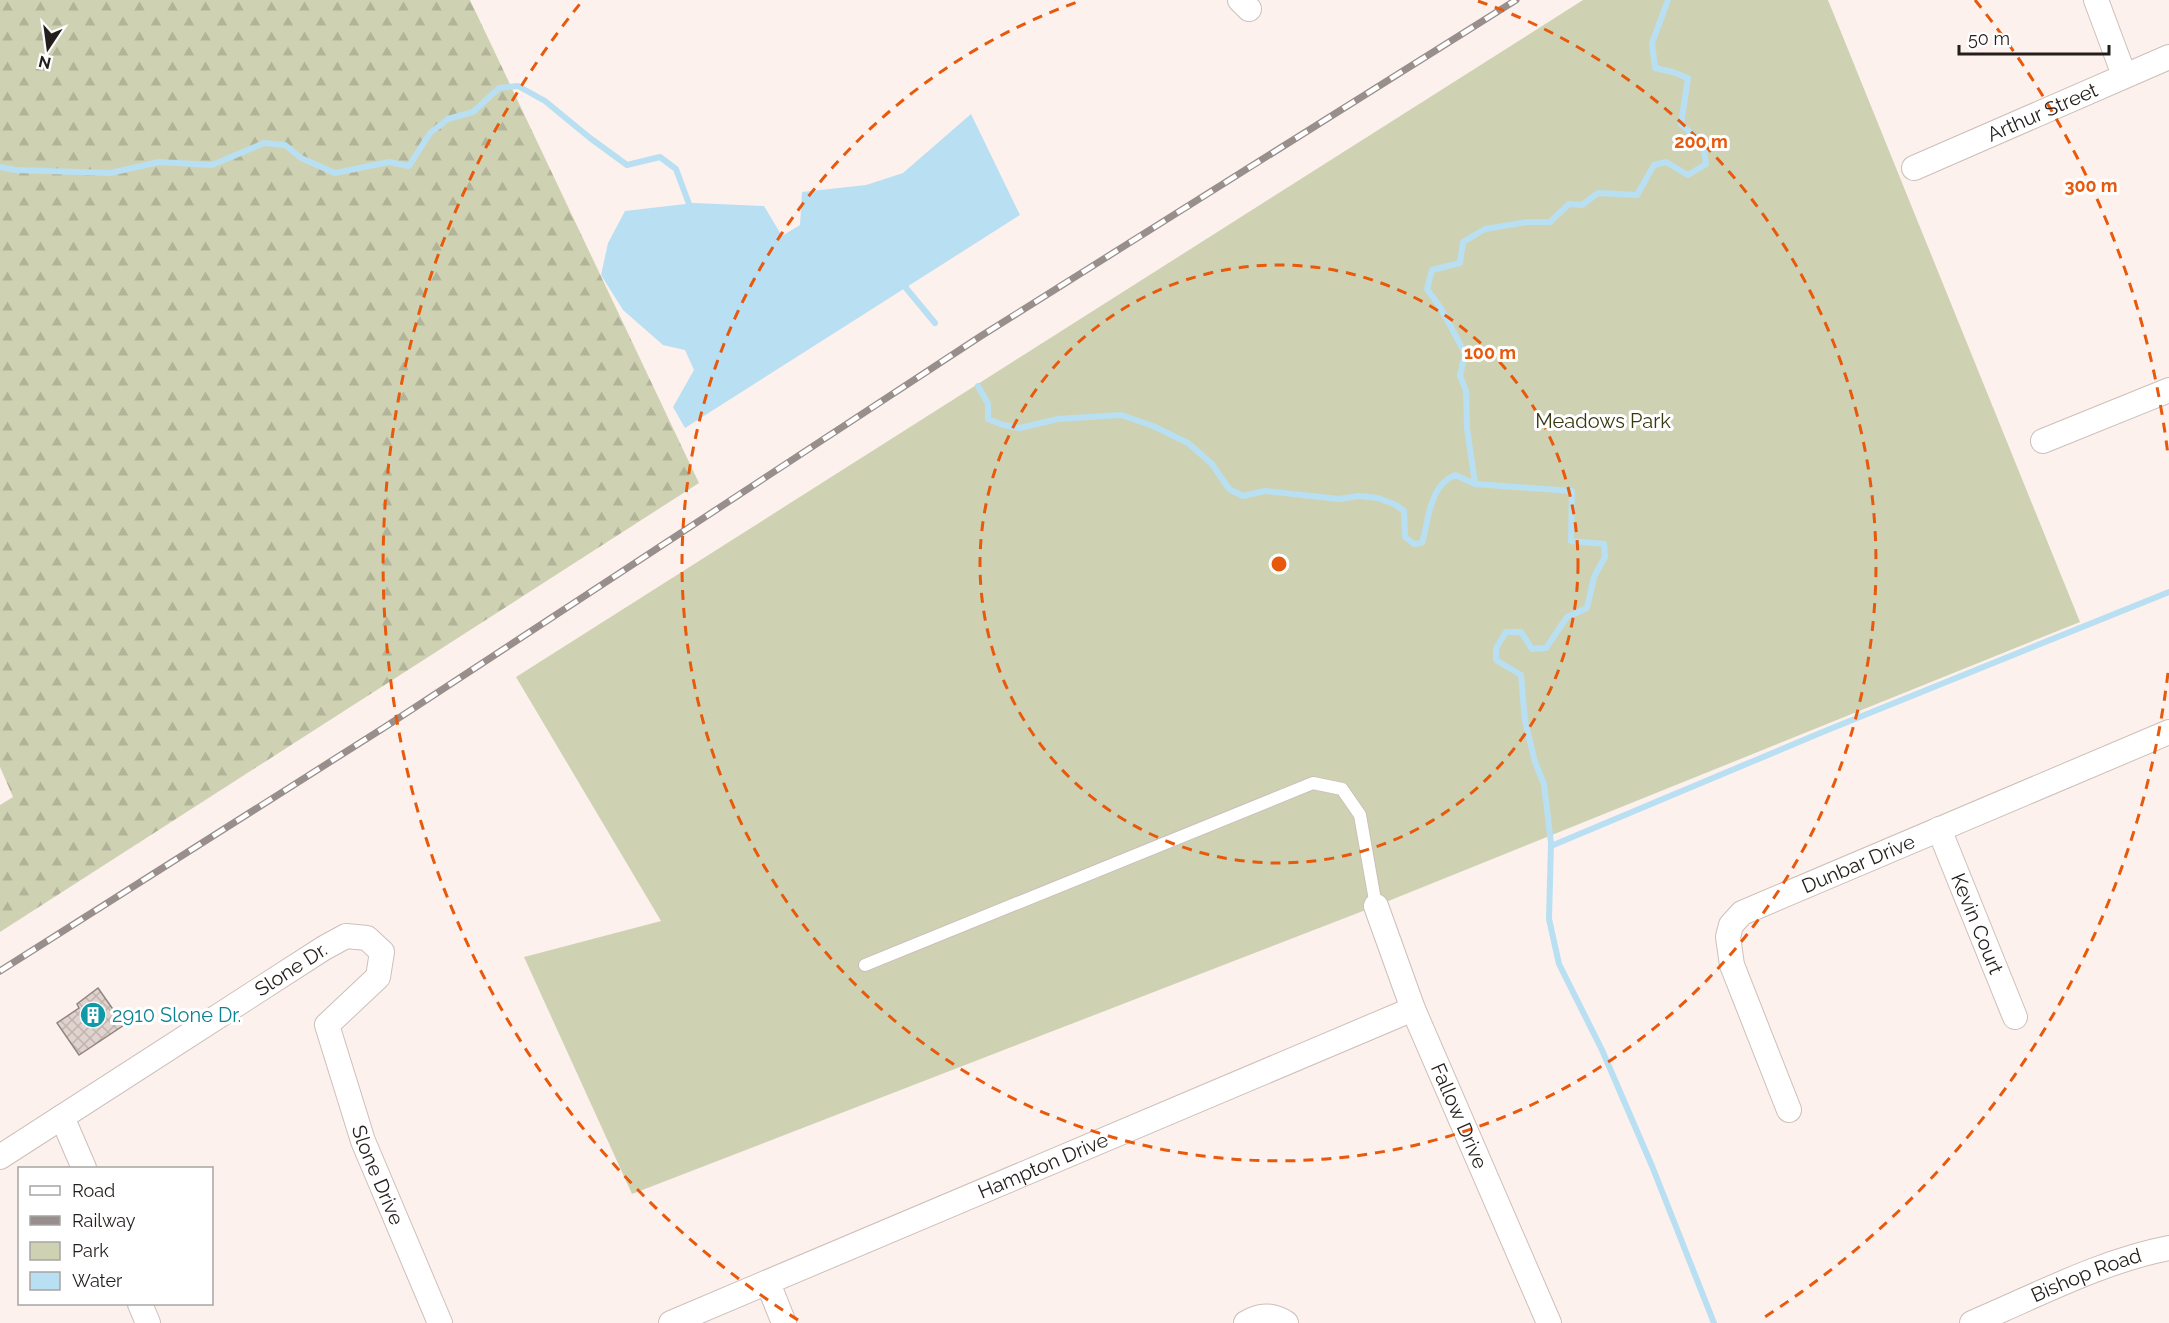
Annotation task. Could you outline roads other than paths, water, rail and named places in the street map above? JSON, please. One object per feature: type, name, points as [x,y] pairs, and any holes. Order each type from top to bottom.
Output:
[{"type":"street","points":[[2096,0],[2124,75]]},
{"type":"street","name":"Arthur Street","points":[[1914,168],[2169,57]]},
{"type":"street","points":[[2043,441],[2169,390]]},
{"type":"street","name":"Dunbar Drive","points":[[1789,1110],[1732,965],[1728,937],[1731,925],[1742,913],[2169,732]]},
{"type":"street","name":"Kevin Court","points":[[1939,829],[2014,1017]]},
{"type":"street","name":"Fallow Drive","points":[[1376,906],[1413,1010],[1549,1323]]},
{"type":"street","name":"Slone Dr.","points":[[0,1157],[324,948],[346,936],[367,938],[382,952],[378,977],[327,1025]]},
{"type":"street","name":"Hampton Drive","points":[[671,1323],[1413,1010]]},
{"type":"street","name":"Slone Drive","points":[[327,1025],[363,1141],[440,1323]]},
{"type":"street","points":[[62,1117],[84,1167]]},
{"type":"street","name":"Bishop Road","points":[[1972,1323],[2100,1269],[2148,1252],[2169,1248]]},
{"type":"street","points":[[768,1284],[784,1323]]},
{"type":"street","points":[[140,1305],[148,1323]]},
{"type":"street","points":[[1246,1323],[1256,1316],[1276,1316],[1286,1323]]},
{"type":"lane","points":[[865,964],[1313,783],[1342,789],[1360,815],[1376,906]]},
{"type":"water","points":[[971,114],[1020,215],[685,428],[673,407],[694,370],[685,350],[663,345],[623,310],[601,275],[608,243],[625,211],[694,203],[764,206],[782,236],[800,225],[802,192],[866,185],[903,173]]},
{"type":"waterway","points":[[1475,484],[1467,428],[1466,391],[1460,376],[1465,353],[1440,307],[1427,289],[1432,270],[1460,263],[1463,242],[1485,229],[1527,222],[1550,222],[1569,204],[1582,205],[1598,193],[1637,195],[1654,165],[1666,162],[1688,175],[1706,164],[1703,144],[1681,124],[1688,78],[1655,68],[1652,43],[1668,0]]},
{"type":"waterway","points":[[0,167],[15,170],[110,173],[159,162],[212,165],[264,143],[285,145],[301,158],[335,173],[389,162],[409,166],[430,133],[448,119],[473,112],[499,88],[518,86],[545,101],[627,165],[660,157],[676,169],[689,204],[694,209]]},
{"type":"waterway","points":[[901,282],[935,323]]},
{"type":"waterway","points":[[978,386],[988,404],[988,419],[1003,425],[1020,428],[1058,419],[1121,415],[1153,426],[1188,443],[1212,464],[1229,489],[1243,496],[1265,491],[1339,499],[1359,496],[1378,498],[1404,511],[1405,537],[1414,544],[1422,543],[1435,495],[1446,480],[1455,475],[1475,484],[1572,491],[1571,541],[1604,544],[1605,557],[1594,577],[1587,608],[1567,617],[1546,648],[1532,649],[1521,632],[1506,632],[1496,648],[1496,660],[1521,675],[1525,721],[1535,762],[1544,784],[1551,843],[1549,919],[1559,964],[1602,1050],[1652,1166],[1714,1323]]},
{"type":"waterway","points":[[1551,846],[1825,731],[2169,592]]},
{"type":"railway","points":[[0,971],[385,727],[981,336],[1516,0]]},
{"type":"place","name":"2910 Slone Dr.","points":[[93,1015]]},
{"type":"park label","name":"Meadows Park","points":[[1603,421]]}]
